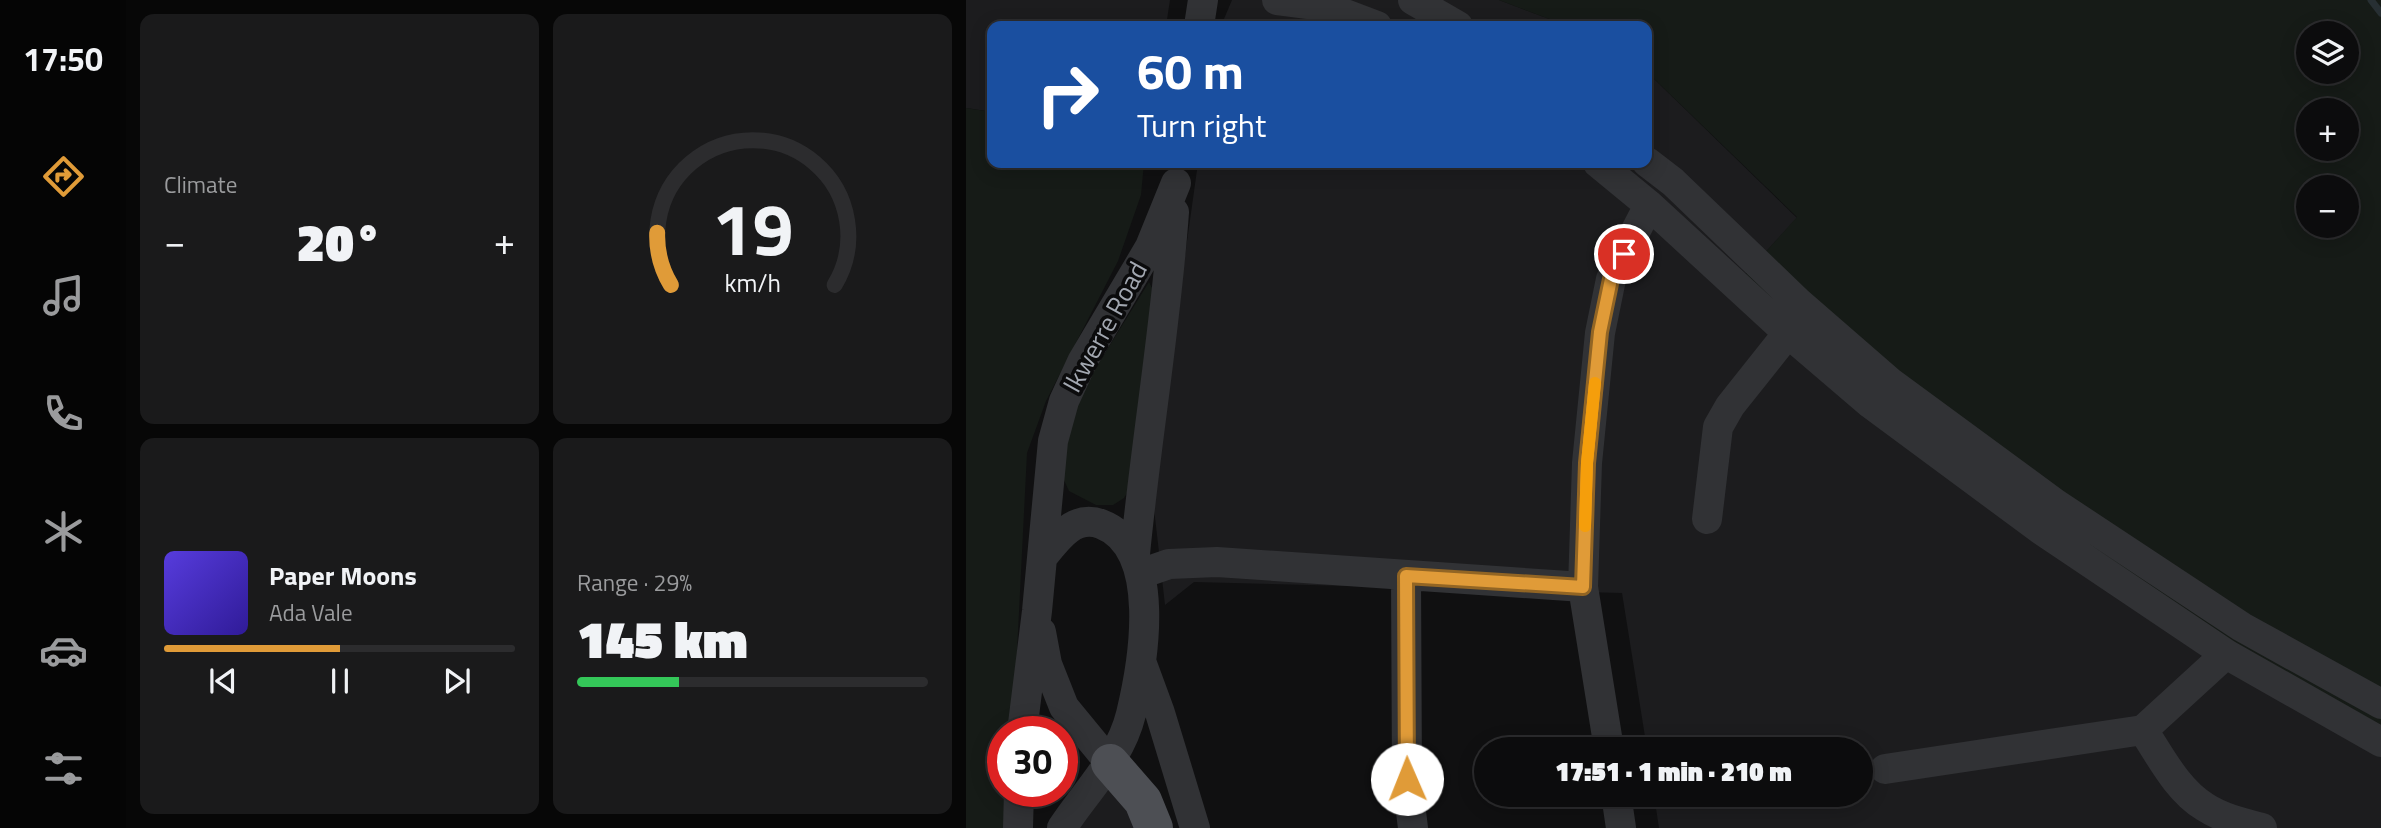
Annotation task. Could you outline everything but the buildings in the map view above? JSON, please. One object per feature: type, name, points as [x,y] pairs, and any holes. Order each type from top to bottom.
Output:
[{"type":"main road","points":[[1110,763],[1143,801],[1154,828]]},
{"type":"street","points":[[1200,21],[1203,0]]},
{"type":"street","points":[[1277,0],[1324,6],[1364,21]]},
{"type":"street","points":[[1413,0],[1449,21]]},
{"type":"street","points":[[1652,166],[1673,182],[1798,302],[1890,383],[2056,504],[2230,619],[2381,704]]},
{"type":"street","points":[[1604,168],[1871,404],[2040,529],[2226,654],[2381,742]]},
{"type":"street","name":"Ikwerre Road","points":[[1062,828],[1110,763],[1130,718],[1142,664],[1143,600],[1138,564],[1139,508],[1170,278],[1177,173]]},
{"type":"street","name":"Ikwerre Road","points":[[1024,716],[1053,441],[1063,401],[1082,362],[1150,247],[1177,173]]},
{"type":"street","points":[[1607,737],[1583,587],[1587,463],[1600,332],[1611,279],[1649,205]]},
{"type":"street","points":[[1707,519],[1718,427],[1730,406],[1788,333]]},
{"type":"street","points":[[1139,508],[1148,530],[1156,539],[1171,549],[1217,562]]},
{"type":"street","points":[[1042,558],[1059,536],[1078,523],[1092,521],[1107,526],[1123,537],[1138,564],[1217,562],[1583,587]]},
{"type":"street","points":[[1406,576],[1407,779],[1413,828]]},
{"type":"street","points":[[1037,611],[1048,664],[1064,707],[1110,763]]},
{"type":"street","points":[[1885,769],[2143,730],[2226,654]]},
{"type":"street","name":"Ikwerre Road","points":[[1142,664],[1195,828]]},
{"type":"street","points":[[2143,730],[2182,788],[2205,807],[2236,821],[2262,828]]},
{"type":"street","points":[[1018,828],[1019,807]]},
{"type":"street","points":[[1618,807],[1621,828]]},
{"type":"shaded area","points":[[966,0],[1170,0],[1167,21],[987,21],[987,111],[966,108]]},
{"type":"shaded area","points":[[1232,0],[1499,0],[1555,21],[1223,21]]},
{"type":"shaded area","points":[[1499,0],[2381,0],[2381,745],[2172,619],[1736,285],[1797,217],[1652,77],[1652,21],[1555,21]]},
{"type":"shaded area","points":[[1652,77],[1797,218],[1736,284],[2381,745],[2381,828],[1659,828],[1656,807],[1873,807],[1873,737],[1645,737],[1622,593],[1194,582],[1165,605],[1152,491],[1197,168],[1652,168]]},
{"type":"shaded area","points":[[966,108],[987,111],[987,168],[1144,168],[1141,195],[1118,261],[1046,401],[1027,453],[1014,716],[987,716],[987,807],[1009,807],[1008,828],[966,828]]},
{"type":"shaded area","points":[[1149,282],[1154,292],[1130,488],[1124,498],[1113,505],[1096,505],[1069,491],[1063,478],[1065,437],[1084,387]]},
{"type":"shaded area","points":[[1108,785],[1139,828],[1078,828]]},
{"type":"waterway","points":[[2371,0],[2381,13]]},
{"type":"slow traffic","points":[[1585,526],[1587,463],[1595,383]]},
{"type":"route","points":[[1407,779],[1406,576],[1583,587],[1587,463],[1600,332],[1611,279],[1624,254]]}]
